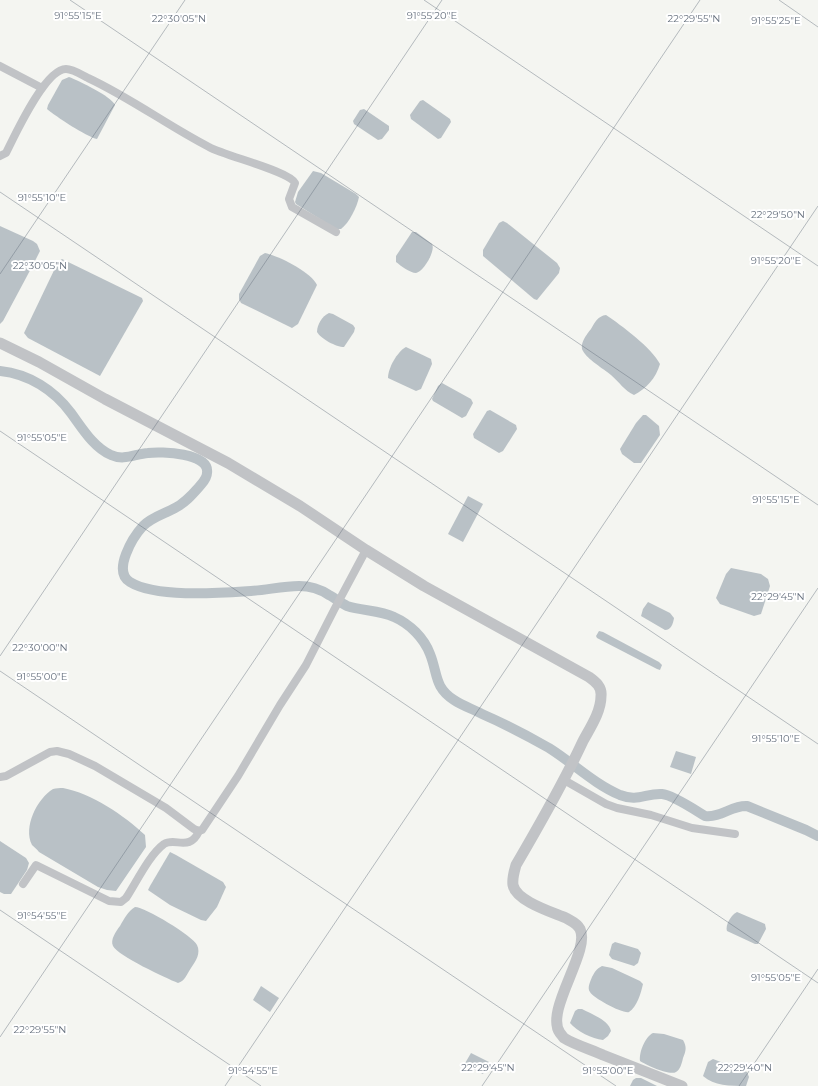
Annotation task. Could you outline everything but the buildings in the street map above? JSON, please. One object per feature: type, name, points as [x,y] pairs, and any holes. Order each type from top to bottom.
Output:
[{"type":"street","points":[[0,66],[42,88]]},
{"type":"street","points":[[0,156],[6,153],[30,108],[42,88],[52,76],[58,71],[66,69],[75,71],[112,89],[210,148],[282,174],[293,180],[295,183],[289,199],[292,206],[336,232]]},
{"type":"street","points":[[0,343],[39,362],[105,400],[228,463],[300,506],[424,586],[589,677],[597,683],[602,695],[600,706],[566,776],[516,865],[513,876],[513,886],[518,894],[534,904],[575,923],[580,928],[582,945],[558,1012],[557,1022],[559,1031],[564,1037],[682,1086]]},
{"type":"street","points":[[23,884],[36,865],[103,898],[121,902],[126,898],[160,847],[170,842],[182,843],[192,841],[199,831],[206,826],[306,665],[366,550]]},
{"type":"street","points":[[0,777],[6,776],[50,752],[57,751],[69,754],[95,766],[166,808],[194,829],[199,831]]},
{"type":"street","points":[[566,776],[606,804],[651,814],[692,828],[736,834]]},
{"type":"shaded area","points":[[69,77],[108,97],[115,105],[97,139],[64,121],[47,109],[62,80]]},
{"type":"shaded area","points":[[423,100],[450,119],[451,122],[441,138],[438,139],[411,119],[410,115],[420,101]]},
{"type":"shaded area","points":[[364,109],[389,126],[389,130],[382,139],[378,140],[354,124],[353,121],[360,110]]},
{"type":"shaded area","points":[[313,171],[321,173],[359,197],[347,223],[341,229],[336,229],[295,202],[298,192]]},
{"type":"shaded area","points":[[503,221],[557,263],[560,268],[559,273],[537,300],[483,256],[483,250],[499,223]]},
{"type":"shaded area","points":[[0,226],[33,241],[37,244],[40,251],[0,324]]},
{"type":"shaded area","points":[[412,232],[416,232],[432,244],[433,247],[428,261],[419,272],[416,273],[408,271],[396,262],[396,256]]},
{"type":"shaded area","points":[[265,253],[278,257],[294,265],[314,280],[317,285],[298,324],[292,328],[241,303],[239,299],[239,294],[260,256]]},
{"type":"shaded area","points":[[62,259],[142,298],[143,301],[100,376],[28,338],[24,333],[58,262]]},
{"type":"shaded area","points":[[329,313],[353,325],[355,328],[344,347],[337,346],[329,342],[317,332],[320,321]]},
{"type":"shaded area","points":[[606,315],[643,344],[660,364],[656,374],[650,382],[643,390],[634,395],[596,364],[583,351],[582,345],[584,339],[595,322],[599,318]]},
{"type":"shaded area","points":[[406,347],[431,359],[432,364],[421,389],[416,391],[388,378],[388,374],[394,361],[399,353]]},
{"type":"shaded area","points":[[442,383],[471,399],[473,403],[466,416],[462,418],[433,401],[432,399],[438,386]]},
{"type":"shaded area","points":[[490,410],[516,425],[517,429],[503,451],[499,453],[474,438],[473,434],[487,411]]},
{"type":"shaded area","points":[[643,415],[646,415],[659,426],[660,435],[641,463],[634,463],[622,454],[620,449],[636,423]]},
{"type":"shaded area","points":[[468,496],[483,504],[463,542],[448,534]]},
{"type":"shaded area","points":[[731,568],[761,574],[768,579],[770,586],[761,614],[754,616],[720,604],[716,598],[726,574]]},
{"type":"shaded area","points":[[648,602],[670,613],[674,618],[669,629],[665,630],[641,616],[643,609]]},
{"type":"shaded area","points":[[599,631],[659,662],[662,665],[660,670],[597,638],[596,636]]},
{"type":"shaded area","points":[[676,751],[696,757],[691,774],[670,767]]},
{"type":"shaded area","points":[[63,788],[85,795],[107,806],[128,820],[145,835],[146,847],[116,891],[98,887],[39,852],[32,845],[29,830],[30,822],[37,806],[53,789]]},
{"type":"shaded area","points":[[0,841],[26,858],[29,863],[27,870],[11,894],[4,894],[0,892]]},
{"type":"shaded area","points":[[170,852],[223,882],[226,887],[217,907],[206,921],[170,905],[148,890]]},
{"type":"shaded area","points":[[135,907],[140,908],[168,923],[187,935],[197,945],[198,954],[196,960],[182,981],[178,983],[163,977],[124,955],[113,946],[112,941],[115,933],[128,913]]},
{"type":"shaded area","points":[[737,912],[765,924],[766,929],[758,944],[727,931],[729,920]]},
{"type":"shaded area","points":[[615,942],[638,949],[641,953],[638,963],[634,966],[612,959],[609,955],[612,944]]},
{"type":"shaded area","points":[[602,966],[612,968],[640,981],[643,984],[636,1003],[629,1012],[621,1011],[608,1005],[592,995],[590,992],[589,987],[592,977],[597,969]]},
{"type":"shaded area","points":[[261,986],[279,998],[270,1012],[253,1000]]},
{"type":"shaded area","points":[[582,1009],[595,1015],[607,1024],[611,1031],[608,1036],[603,1040],[594,1038],[573,1026],[570,1023],[575,1011]]},
{"type":"shaded area","points":[[653,1033],[664,1034],[683,1040],[686,1047],[681,1066],[676,1072],[669,1073],[640,1061],[640,1053],[643,1045],[647,1038]]},
{"type":"shaded area","points":[[471,1053],[489,1062],[483,1074],[464,1065]]},
{"type":"shaded area","points":[[713,1059],[747,1072],[749,1077],[746,1086],[717,1084],[703,1076],[708,1062]]},
{"type":"shaded area","points":[[636,1078],[641,1078],[657,1086],[630,1086]]},
{"type":"waterway","points":[[0,371],[21,376],[40,384],[49,390],[71,413],[94,443],[99,448],[111,455],[116,457],[125,457],[154,452],[173,453],[193,457],[201,461],[206,466],[207,475],[191,496],[179,506],[147,523],[134,538],[126,554],[123,570],[125,577],[130,582],[141,587],[156,590],[189,593],[238,592],[293,586],[307,587],[322,591],[347,606],[389,615],[406,623],[424,642],[433,661],[440,685],[443,690],[454,700],[549,748],[610,790],[620,795],[632,798],[656,794],[667,795],[684,803],[705,816],[716,815],[736,807],[747,806],[818,836]]}]
